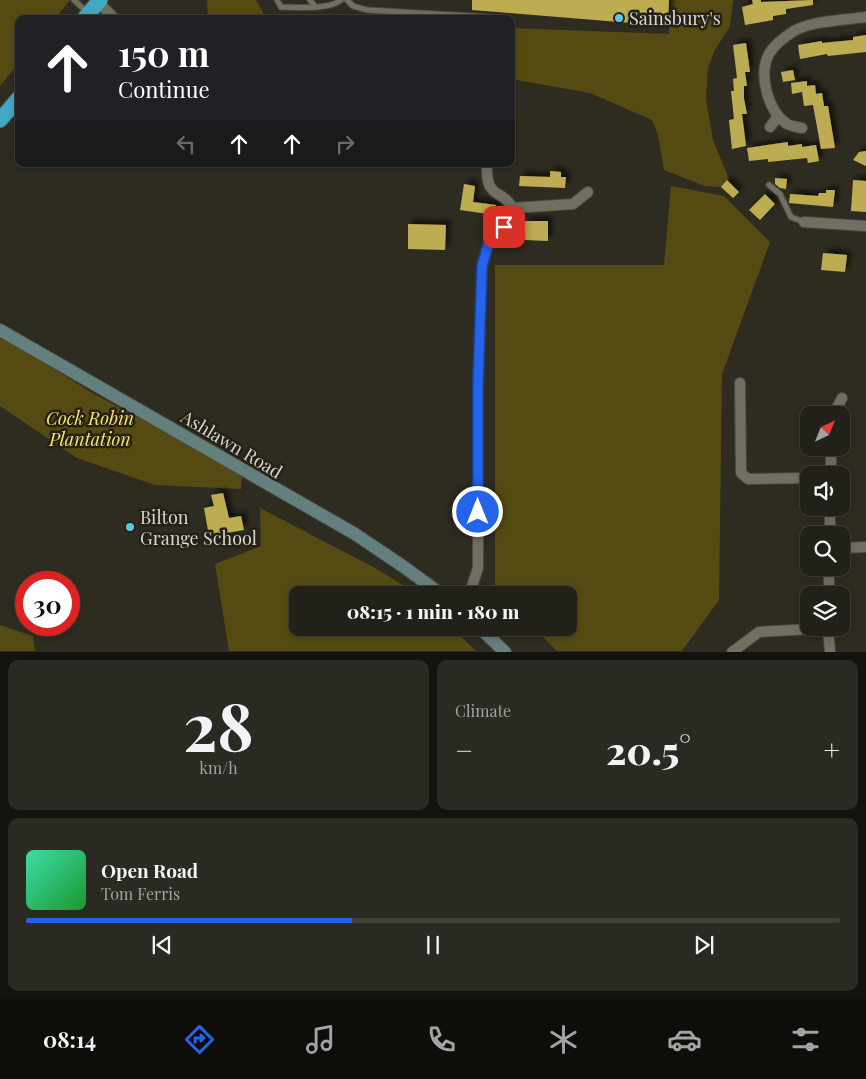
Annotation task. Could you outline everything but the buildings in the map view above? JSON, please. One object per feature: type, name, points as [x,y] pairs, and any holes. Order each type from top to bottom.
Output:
[{"type":"highway","points":[[0,120],[15,103]]},
{"type":"main road","name":"Ashlawn Road","points":[[0,330],[355,534],[430,586]]},
{"type":"main road","points":[[488,636],[505,652]]},
{"type":"street","points":[[92,9],[106,15]]},
{"type":"street","points":[[802,128],[789,125],[778,116],[765,82],[765,67],[769,54],[782,40],[802,27],[866,17]]},
{"type":"street","points":[[770,127],[778,116]]},
{"type":"street","points":[[472,586],[478,568],[478,385],[482,266],[488,245],[511,219],[513,208],[511,204],[492,192],[487,182],[487,167]]},
{"type":"street","points":[[513,208],[573,204],[588,192]]},
{"type":"street","points":[[804,222],[866,226]]},
{"type":"street","points":[[740,383],[739,461],[741,473],[748,479],[800,478]]},
{"type":"street","points":[[837,406],[842,398]]},
{"type":"street","points":[[850,548],[866,547]]},
{"type":"street","points":[[732,652],[759,632],[800,630]]},
{"type":"street","points":[[829,636],[830,652]]},
{"type":"lane","points":[[74,0],[92,9]]},
{"type":"lane","points":[[276,0],[281,7],[336,5],[341,0]]},
{"type":"lane","points":[[310,0],[315,7]]},
{"type":"lane","points":[[348,0],[353,6],[367,10],[455,15]]},
{"type":"lane","points":[[769,185],[780,194],[791,216],[804,222]]},
{"type":"green space","points":[[0,0],[70,0],[58,15],[15,15],[15,68],[0,86]]},
{"type":"green space","points":[[207,0],[256,0],[264,15],[208,15]]},
{"type":"green space","points":[[670,0],[733,0],[730,26],[715,50],[708,68],[706,99],[713,140],[729,179],[721,187],[705,186],[664,170],[658,135],[652,120],[590,93],[515,80],[515,28],[669,34]]},
{"type":"green space","points":[[671,186],[724,196],[770,242],[722,374],[719,600],[682,651],[557,651],[542,636],[577,636],[577,586],[495,586],[495,265],[664,265]]},
{"type":"green space","name":"Cock Robin Plantation","points":[[0,335],[94,394],[179,439],[242,477],[241,489],[155,485],[77,458],[0,406]]},
{"type":"green space","points":[[260,508],[375,568],[404,586],[289,586],[289,636],[460,636],[476,651],[229,651],[215,564],[261,546]]},
{"type":"green space","points":[[0,625],[15,630],[15,636],[33,636],[35,651],[0,651]]},
{"type":"place","name":"Sainsbury's","points":[[619,18]]},
{"type":"place","name":"Bilton Grange School","points":[[130,527]]},
{"type":"route","points":[[478,512],[478,385],[482,266],[488,245],[504,227]]}]
